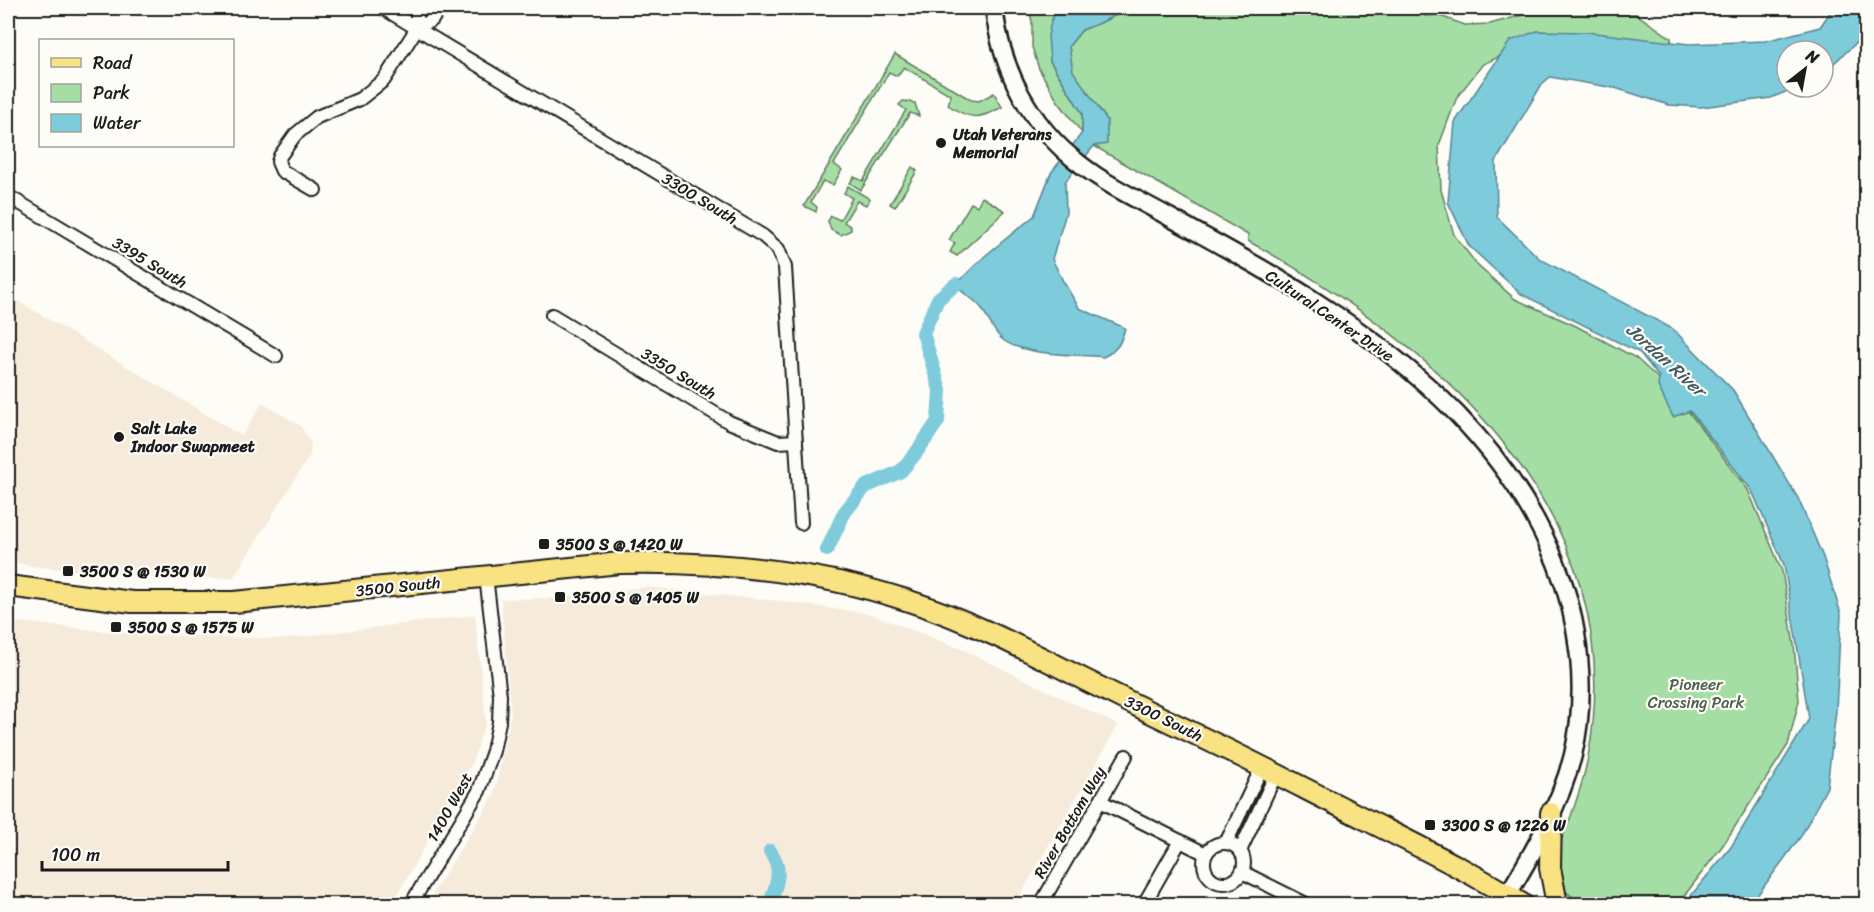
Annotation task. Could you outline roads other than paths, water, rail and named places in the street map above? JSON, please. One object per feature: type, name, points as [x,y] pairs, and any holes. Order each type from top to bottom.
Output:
[{"type":"main road","name":"3500 South","points":[[8,586],[132,602],[234,602],[263,601],[638,562],[789,572]]},
{"type":"main road","name":"3300 South","points":[[789,572],[828,579],[893,596],[969,623],[1414,844],[1511,901]]},
{"type":"main road","points":[[1551,813],[1550,868],[1557,904]]},
{"type":"street","name":"3300 South","points":[[383,8],[763,236],[778,249],[785,267],[801,523]]},
{"type":"street","points":[[417,28],[419,8]]},
{"type":"street","points":[[315,190],[282,171],[278,162],[283,150],[295,135],[317,117],[360,99],[384,80],[417,28],[432,20],[439,8]]},
{"type":"street","name":"Cultural Center Drive","points":[[994,8],[999,42],[1014,82],[1030,111],[1073,159],[1116,188],[1277,278],[1353,327],[1398,360],[1465,421],[1499,462],[1527,504],[1550,548],[1563,583],[1575,631],[1580,684],[1577,731],[1564,784],[1511,901]]},
{"type":"street","name":"3395 South","points":[[8,196],[276,356]]},
{"type":"street","name":"3350 South","points":[[552,315],[729,423],[778,442],[796,441]]},
{"type":"street","name":"1400 West","points":[[411,904],[479,791],[493,751],[499,722],[500,696],[486,576]]},
{"type":"street","name":"River Bottom Way","points":[[1041,904],[1126,756]]},
{"type":"street","points":[[1226,843],[1269,770]]},
{"type":"street","points":[[1240,851],[1269,770]]},
{"type":"street","points":[[1100,801],[1206,854]]},
{"type":"street","points":[[1144,904],[1180,841]]},
{"type":"street","points":[[1226,843],[1240,851],[1243,858],[1242,872],[1232,881],[1218,882],[1208,874],[1204,861],[1211,848],[1226,843]]},
{"type":"street","points":[[1242,872],[1306,904]]},
{"type":"water","points":[[1057,8],[1076,11],[1088,8],[1129,8],[1082,30],[1069,46],[1073,71],[1107,120],[1107,144],[1094,146],[1065,182],[1066,213],[1052,259],[1079,308],[1125,328],[1118,346],[1103,357],[1037,352],[1012,345],[1000,337],[979,305],[956,284],[986,255],[1034,216],[1051,173],[1082,133],[1082,113],[1050,61],[1048,36]]},
{"type":"water","name":"Jordan River","points":[[1833,8],[1866,8],[1866,28],[1855,44],[1835,62],[1835,39],[1775,39],[1775,96],[1771,98],[1701,107],[1669,105],[1615,88],[1550,77],[1542,84],[1496,161],[1497,217],[1540,259],[1673,329],[1733,390],[1798,498],[1823,557],[1841,614],[1836,711],[1827,787],[1801,836],[1751,904],[1684,904],[1731,847],[1809,719],[1784,565],[1752,491],[1690,411],[1673,417],[1658,386],[1659,377],[1640,353],[1521,294],[1469,246],[1448,202],[1455,122],[1510,41],[1537,31],[1587,32],[1689,44],[1765,41],[1820,27]]},
{"type":"waterway","points":[[827,550],[844,513],[865,487],[901,471],[938,421],[940,390],[923,333],[938,299],[956,284]]},
{"type":"waterway","points":[[770,851],[777,864],[778,877],[770,904]]},
{"type":"place","name":"Utah Veterans Memorial","points":[[941,143]]},
{"type":"place","name":"Salt Lake Indoor Swapmeet","points":[[119,437]]},
{"type":"place","name":"3500 S @ 1420 W","points":[[544,544]]},
{"type":"place","name":"3500 S @ 1530 W","points":[[68,571]]},
{"type":"place","name":"3500 S @ 1405 W","points":[[560,597]]},
{"type":"place","name":"3500 S @ 1575 W","points":[[116,627]]},
{"type":"place","name":"3300 S @ 1226 W","points":[[1430,825]]},
{"type":"park label","name":"Pioneer Crossing Park","points":[[1696,693]]}]
